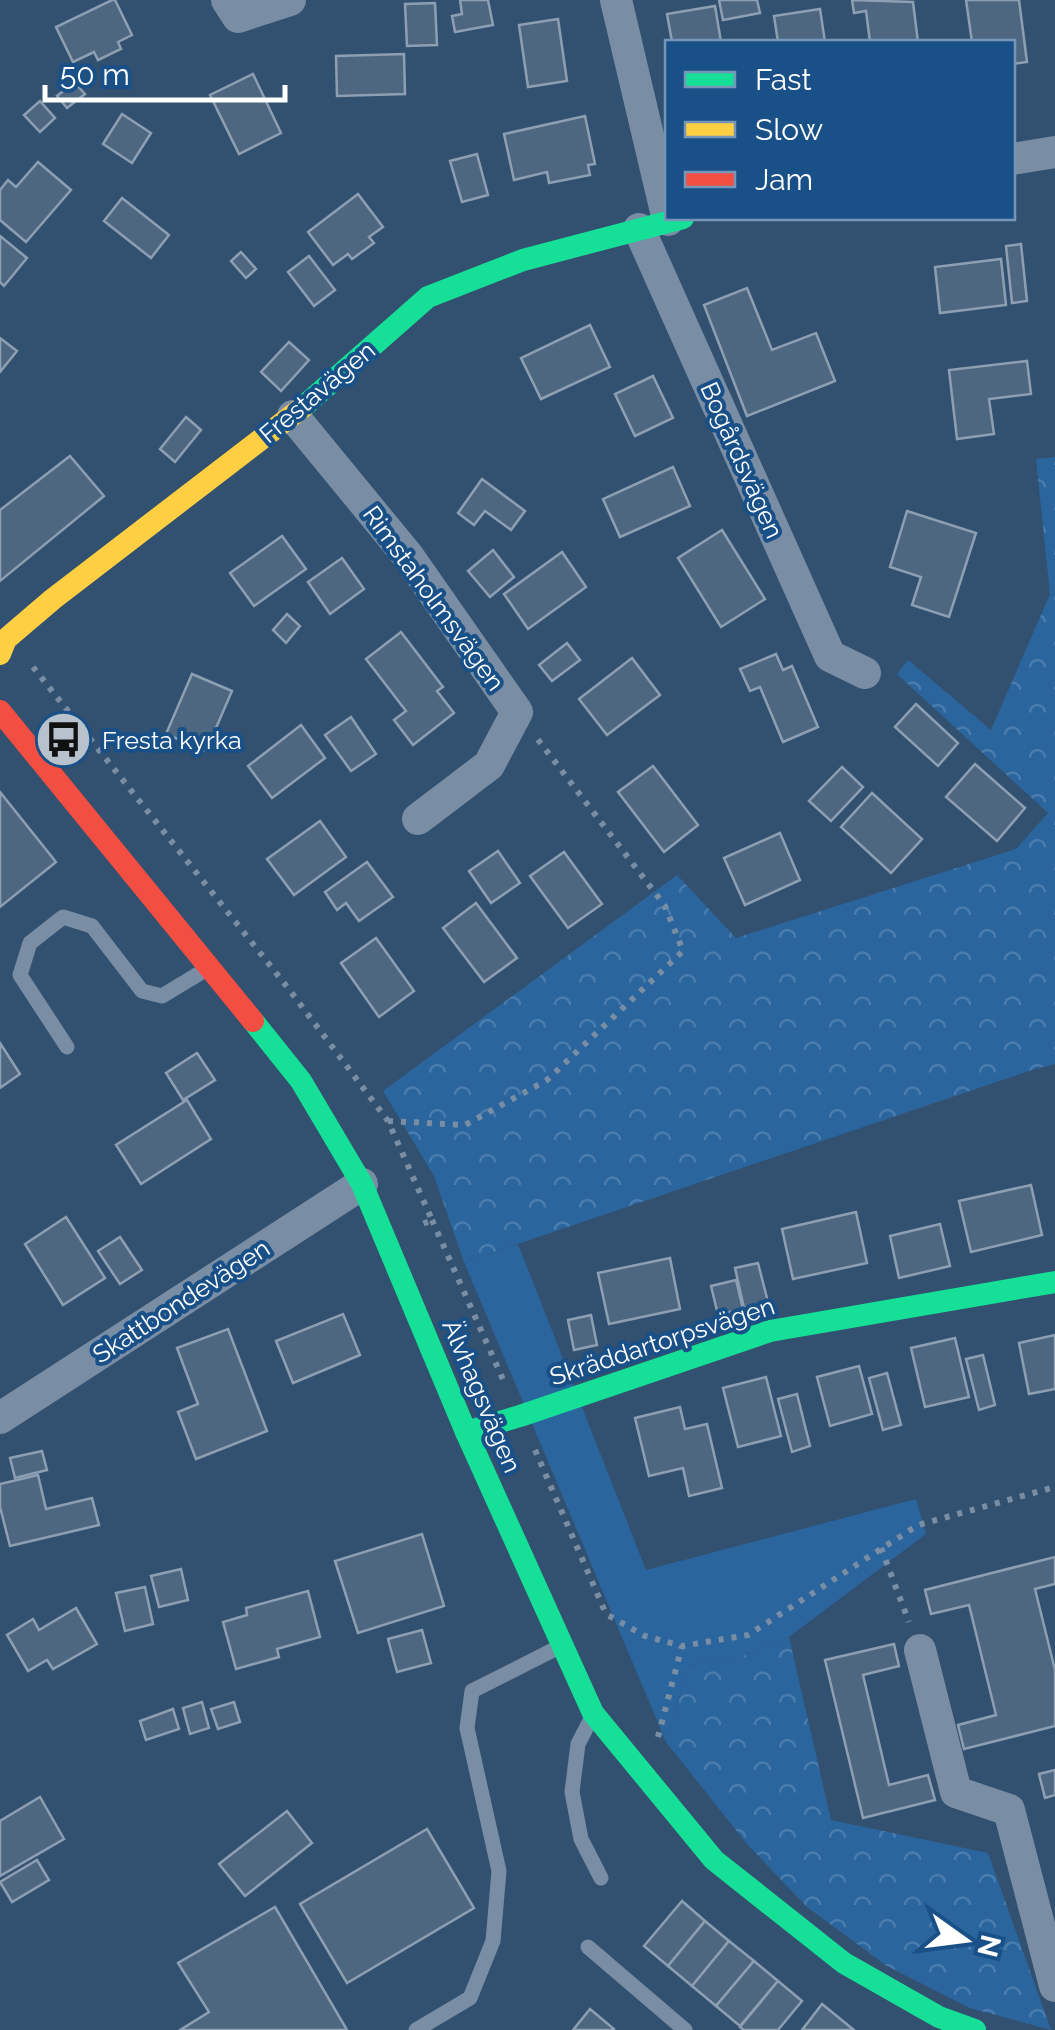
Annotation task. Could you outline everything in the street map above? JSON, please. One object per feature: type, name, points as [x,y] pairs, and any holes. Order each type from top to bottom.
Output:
[{"type":"street","points":[[233,9],[290,0]]},
{"type":"street","name":"Bogårdsvägen","points":[[616,0],[663,222],[830,656],[865,672]]},
{"type":"street","points":[[1015,159],[1055,152]]},
{"type":"street","name":"Frestavägen","points":[[3,646],[53,598],[293,416],[428,297],[522,260],[663,222]]},
{"type":"street","name":"Rimstaholmsvägen","points":[[293,416],[408,556],[517,712],[490,765],[418,819]]},
{"type":"street","name":"Älvhagsvägen","points":[[0,710],[301,1081],[362,1184],[466,1432],[593,1714],[714,1860],[844,1963],[934,2024],[975,2030]]},
{"type":"street","name":"Skattbondevägen","points":[[0,1418],[362,1184]]},
{"type":"street","name":"Skräddartorpsvägen","points":[[466,1432],[770,1332],[1055,1282]]},
{"type":"street","points":[[920,1650],[956,1792],[1008,1810],[1055,1986]]},
{"type":"lane","points":[[67,1047],[20,976],[30,944],[63,917],[92,926],[142,991],[162,996],[209,968]]},
{"type":"lane","points":[[416,2030],[470,1998],[493,1941],[499,1871],[467,1728],[472,1691],[562,1645]]},
{"type":"lane","points":[[593,1714],[578,1744],[572,1792],[581,1839],[600,1878]]},
{"type":"lane","points":[[588,1947],[686,2030]]},
{"type":"path","points":[[3,646],[30,663],[388,1120],[606,1614],[644,1636],[682,1646],[748,1635],[918,1525],[1055,1487]]},
{"type":"path","points":[[388,1120],[464,1124],[546,1080],[684,952],[665,906],[517,712]]},
{"type":"path","points":[[386,1238],[432,1220]]},
{"type":"path","points":[[880,1548],[920,1650]]},
{"type":"path","points":[[650,1748],[658,1738],[682,1646]]},
{"type":"green space","points":[[1055,457],[1055,1064],[464,1262],[434,1176],[383,1091],[677,875],[736,938],[1016,849],[1048,813],[897,674],[908,660],[991,730],[1050,594],[1036,459]]},
{"type":"green space","points":[[518,1244],[646,1570],[916,1499],[926,1534],[789,1637],[733,1660],[689,1665],[666,1742],[464,1262]]},
{"type":"green space","points":[[789,1637],[831,1820],[988,1853],[1051,2030],[970,2008],[887,1966],[807,1907],[747,1844],[666,1742],[689,1665],[733,1660]]},
{"type":"building","points":[[112,0],[132,35],[118,42],[121,49],[98,60],[94,52],[73,62],[56,27]]},
{"type":"building","points":[[460,0],[488,0],[493,25],[455,32],[452,16],[462,14]]},
{"type":"building","points":[[719,0],[757,0],[760,13],[723,20]]},
{"type":"building","points":[[852,0],[913,2],[918,40],[870,40],[866,11],[854,13]]},
{"type":"building","points":[[966,0],[1019,0],[1027,62],[1015,64],[1015,40],[972,40]]},
{"type":"building","points":[[435,3],[437,45],[407,46],[405,4]]},
{"type":"building","points":[[715,6],[721,40],[672,40],[667,14]]},
{"type":"building","points":[[820,9],[825,40],[778,40],[774,16]]},
{"type":"building","points":[[558,19],[567,81],[528,87],[519,25]]},
{"type":"building","points":[[404,54],[405,94],[337,96],[336,56]]},
{"type":"building","points":[[253,74],[281,133],[239,154],[210,95]]},
{"type":"building","points":[[74,82],[85,94],[67,108],[57,96]]},
{"type":"building","points":[[40,101],[55,118],[40,132],[24,115]]},
{"type":"building","points":[[122,114],[151,133],[132,163],[103,144]]},
{"type":"building","points":[[585,116],[595,164],[588,165],[590,175],[549,183],[547,172],[514,180],[504,134]]},
{"type":"building","points":[[477,154],[488,195],[462,202],[450,161]]},
{"type":"building","points":[[38,162],[71,190],[26,242],[0,220],[0,190],[8,180],[16,187]]},
{"type":"building","points":[[358,194],[383,227],[369,237],[374,243],[352,259],[348,254],[333,265],[308,232]]},
{"type":"building","points":[[122,198],[169,235],[151,258],[104,221]]},
{"type":"building","points":[[0,236],[27,258],[4,286],[0,282]]},
{"type":"building","points":[[1021,244],[1027,301],[1012,303],[1006,246]]},
{"type":"building","points":[[241,252],[256,269],[246,278],[231,261]]},
{"type":"building","points":[[309,256],[335,290],[314,306],[288,272]]},
{"type":"building","points":[[1001,259],[1006,305],[940,313],[935,267]]},
{"type":"building","points":[[747,288],[772,350],[816,333],[835,381],[747,416],[704,305]]},
{"type":"building","points":[[590,325],[610,367],[541,399],[521,358]]},
{"type":"building","points":[[0,338],[17,351],[0,372]]},
{"type":"building","points":[[289,342],[309,360],[281,391],[261,372]]},
{"type":"building","points":[[1027,361],[1031,394],[989,399],[994,434],[957,439],[949,370]]},
{"type":"building","points":[[653,376],[673,418],[635,436],[615,394]]},
{"type":"building","points":[[186,417],[201,430],[175,462],[160,449]]},
{"type":"building","points":[[70,456],[104,496],[0,581],[0,510]]},
{"type":"building","points":[[673,467],[690,506],[620,537],[603,499]]},
{"type":"building","points":[[482,479],[525,511],[511,530],[485,511],[474,525],[458,513]]},
{"type":"building","points":[[907,511],[976,533],[949,617],[912,605],[921,577],[890,567]]},
{"type":"building","points":[[722,530],[765,599],[721,627],[678,558]]},
{"type":"building","points":[[282,536],[306,569],[254,606],[230,573]]},
{"type":"building","points":[[493,550],[514,577],[490,597],[468,571]]},
{"type":"building","points":[[562,552],[586,587],[528,629],[504,594]]},
{"type":"building","points":[[342,558],[364,589],[330,614],[308,582]]},
{"type":"building","points":[[287,614],[300,626],[286,643],[273,630]]},
{"type":"building","points":[[401,632],[443,687],[437,691],[454,713],[413,745],[394,720],[406,711],[366,659]]},
{"type":"building","points":[[567,643],[580,660],[552,681],[539,665]]},
{"type":"building","points":[[776,654],[783,670],[792,666],[818,727],[783,742],[760,687],[750,691],[740,669]]},
{"type":"building","points":[[632,658],[660,695],[607,735],[579,699]]},
{"type":"building","points":[[192,674],[232,691],[206,751],[166,734]]},
{"type":"building","points":[[916,704],[958,743],[938,766],[895,727]]},
{"type":"building","points":[[351,717],[376,754],[351,771],[325,735]]},
{"type":"building","points":[[301,725],[325,758],[272,798],[248,766]]},
{"type":"building","points":[[975,764],[1025,808],[997,841],[946,797]]},
{"type":"building","points":[[653,766],[698,825],[664,852],[618,792]]},
{"type":"building","points":[[842,767],[863,787],[831,821],[809,801]]},
{"type":"building","points":[[0,792],[56,862],[0,907]]},
{"type":"building","points":[[872,793],[922,839],[891,873],[841,827]]},
{"type":"building","points":[[320,821],[346,857],[294,895],[267,859]]},
{"type":"building","points":[[780,833],[800,880],[745,905],[724,858]]},
{"type":"building","points":[[498,851],[520,883],[491,903],[469,871]]},
{"type":"building","points":[[564,852],[602,904],[568,928],[530,876]]},
{"type":"building","points":[[367,862],[393,897],[359,921],[346,903],[337,910],[325,892]]},
{"type":"building","points":[[476,903],[517,958],[484,982],[443,928]]},
{"type":"building","points":[[376,938],[414,991],[379,1017],[341,963]]},
{"type":"building","points":[[0,1043],[20,1074],[0,1088]]},
{"type":"building","points":[[197,1053],[215,1080],[183,1100],[166,1073]]},
{"type":"building","points":[[187,1100],[211,1139],[141,1184],[116,1145]]},
{"type":"building","points":[[1031,1185],[1042,1235],[971,1252],[959,1201]]},
{"type":"building","points":[[856,1212],[867,1263],[793,1279],[782,1229]]},
{"type":"building","points":[[66,1217],[105,1278],[63,1305],[25,1244]]},
{"type":"building","points":[[940,1224],[950,1266],[899,1278],[890,1236]]},
{"type":"building","points":[[120,1237],[142,1270],[120,1284],[98,1251]]},
{"type":"building","points":[[670,1258],[680,1309],[609,1324],[598,1273]]},
{"type":"building","points":[[758,1263],[768,1302],[744,1308],[735,1268]]},
{"type":"building","points":[[736,1280],[743,1309],[718,1315],[711,1286]]},
{"type":"building","points":[[343,1314],[360,1355],[293,1383],[276,1341]]},
{"type":"building","points":[[591,1315],[597,1345],[574,1350],[568,1320]]},
{"type":"building","points":[[228,1329],[267,1431],[196,1459],[178,1412],[198,1404],[177,1348]]},
{"type":"building","points":[[1055,1335],[1055,1389],[1029,1394],[1019,1343]]},
{"type":"building","points":[[955,1338],[969,1397],[925,1407],[911,1348]]},
{"type":"building","points":[[983,1355],[995,1405],[979,1410],[966,1359]]},
{"type":"building","points":[[859,1366],[872,1414],[830,1426],[817,1377]]},
{"type":"building","points":[[887,1373],[901,1425],[883,1430],[869,1378]]},
{"type":"building","points":[[766,1377],[781,1436],[738,1447],[723,1388]]},
{"type":"building","points":[[797,1394],[810,1446],[792,1452],[778,1399]]},
{"type":"building","points":[[680,1407],[685,1429],[707,1424],[722,1488],[689,1496],[683,1468],[649,1476],[635,1418]]},
{"type":"building","points":[[42,1451],[47,1470],[15,1478],[10,1458]]},
{"type":"building","points":[[38,1475],[46,1509],[92,1498],[99,1525],[10,1546],[0,1507],[0,1484]]},
{"type":"building","points":[[422,1534],[444,1606],[358,1633],[335,1561]]},
{"type":"building","points":[[1055,1557],[1055,1584],[1035,1589],[1055,1670],[1055,1726],[964,1749],[958,1725],[996,1715],[969,1605],[931,1614],[925,1590]]},
{"type":"building","points":[[181,1569],[188,1600],[159,1607],[151,1576]]},
{"type":"building","points":[[145,1587],[153,1624],[125,1631],[116,1593]]},
{"type":"building","points":[[308,1591],[320,1637],[277,1649],[279,1657],[236,1669],[223,1622],[247,1615],[246,1608]]},
{"type":"building","points":[[76,1608],[97,1644],[53,1669],[47,1660],[28,1671],[7,1635],[33,1619],[39,1630]]},
{"type":"building","points":[[422,1630],[431,1663],[397,1672],[388,1639]]},
{"type":"building","points":[[894,1644],[899,1666],[863,1675],[889,1785],[928,1775],[935,1800],[863,1818],[825,1660]]},
{"type":"building","points":[[202,1702],[209,1728],[190,1734],[183,1708]]},
{"type":"building","points":[[234,1702],[240,1722],[218,1729],[211,1709]]},
{"type":"building","points":[[173,1709],[179,1729],[146,1740],[140,1721]]},
{"type":"building","points":[[1055,1770],[1055,1795],[1045,1798],[1039,1774]]},
{"type":"building","points":[[40,1797],[64,1839],[0,1876],[0,1821]]},
{"type":"building","points":[[287,1811],[312,1843],[245,1896],[219,1864]]},
{"type":"building","points":[[427,1829],[474,1908],[347,1983],[300,1904]]},
{"type":"building","points":[[37,1860],[49,1880],[12,1902],[0,1882]]},
{"type":"building","points":[[682,1901],[705,1921],[668,1966],[644,1946]]},
{"type":"building","points":[[275,1907],[347,2030],[180,2030],[209,2012],[178,1963]]},
{"type":"building","points":[[705,1921],[729,1941],[692,1986],[668,1966]]},
{"type":"building","points":[[729,1941],[754,1961],[716,2006],[692,1986]]},
{"type":"building","points":[[754,1961],[778,1981],[740,2026],[716,2006]]},
{"type":"building","points":[[778,1981],[802,2001],[778,2030],[740,2027]]},
{"type":"building","points":[[822,2004],[854,2030],[802,2030]]},
{"type":"building","points":[[590,2009],[614,2029],[573,2030]]},
{"type":"traffic: fast","points":[[303,407],[428,297],[523,260],[675,220]]},
{"type":"traffic: fast","points":[[253,1021],[301,1081],[362,1184],[466,1432],[593,1713],[714,1860],[844,1963],[939,2017],[975,2030]]},
{"type":"traffic: fast","points":[[466,1432],[770,1331],[1055,1282]]},
{"type":"traffic: slow","points":[[0,654],[6,639],[53,599],[303,407]]},
{"type":"traffic: jam","points":[[0,711],[253,1021]]},
{"type":"place","name":"Fresta kyrka","points":[[63,740]]}]
